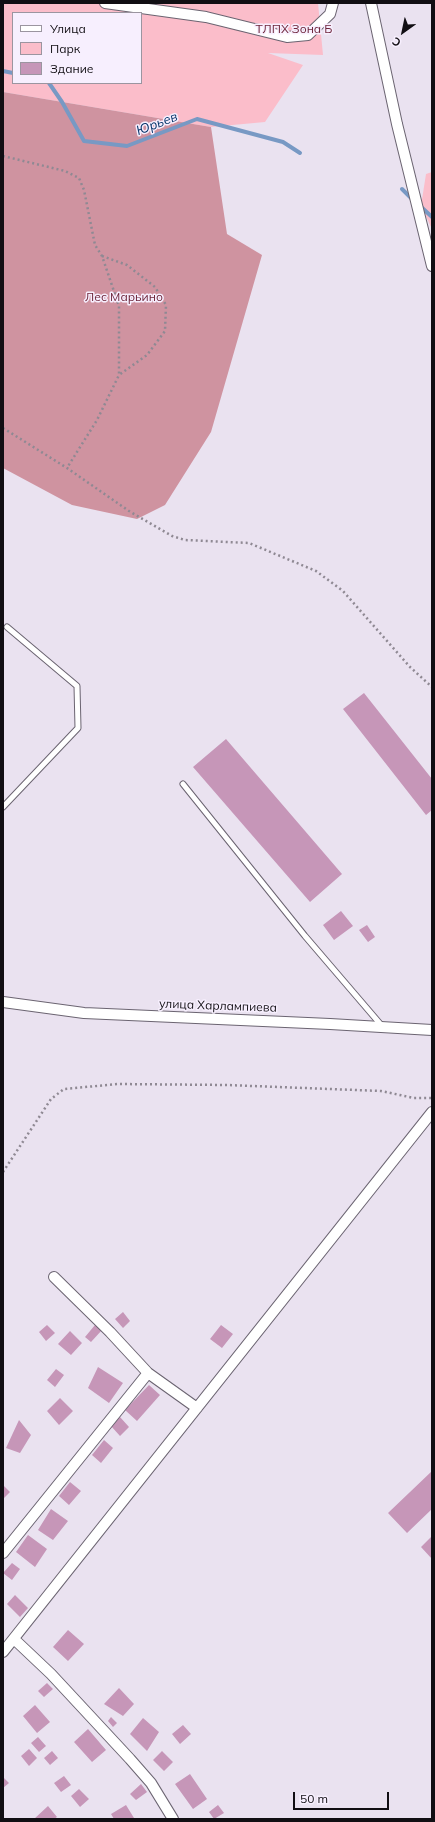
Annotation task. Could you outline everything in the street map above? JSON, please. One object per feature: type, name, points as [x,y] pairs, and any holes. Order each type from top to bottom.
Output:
[{"type":"street","points":[[105,3],[206,17],[287,37],[308,35],[330,14],[334,3]]},
{"type":"street","points":[[371,3],[397,124],[432,266]]},
{"type":"street","name":"улица Харлампиева","points":[[3,1002],[84,1013],[322,1023],[432,1030]]},
{"type":"street","points":[[3,1652],[432,1112]]},
{"type":"street","points":[[54,1277],[110,1332],[148,1373],[197,1408]]},
{"type":"street","points":[[3,1553],[148,1373]]},
{"type":"street","points":[[14,1639],[51,1674],[130,1759],[151,1783],[173,1819]]},
{"type":"lane","points":[[3,807],[78,728],[77,686],[6,627]]},
{"type":"lane","points":[[183,784],[305,936],[384,1028]]},
{"type":"path","points":[[3,156],[65,171],[79,178],[84,190],[96,245],[102,256],[119,306],[119,375],[97,420],[67,468]]},
{"type":"path","points":[[102,256],[127,265],[155,287],[166,305],[165,331],[147,354],[119,375]]},
{"type":"path","points":[[3,428],[67,468],[129,510],[172,536],[185,540],[249,543],[316,571],[343,592],[410,667],[432,687]]},
{"type":"path","points":[[3,1172],[51,1099],[64,1089],[118,1084],[227,1085],[381,1091],[414,1098],[432,1098]]},
{"type":"green space","name":"ТЛПХ Зона Б","points":[[3,3],[318,3],[323,55],[268,53],[303,65],[265,122],[211,127],[3,92]]},
{"type":"green space","name":"Лес Марьино","points":[[3,92],[211,127],[227,234],[262,255],[211,432],[165,505],[137,519],[72,505],[3,468]]},
{"type":"green space","points":[[432,172],[432,229],[421,206],[426,174]]},
{"type":"building","points":[[364,693],[432,779],[432,810],[426,815],[343,709]]},
{"type":"building","points":[[226,739],[342,874],[310,902],[193,767]]},
{"type":"building","points":[[341,911],[353,926],[334,940],[323,925]]},
{"type":"building","points":[[367,925],[375,937],[368,942],[359,930]]},
{"type":"building","points":[[123,1312],[130,1321],[123,1328],[115,1319]]},
{"type":"building","points":[[47,1325],[55,1333],[46,1341],[39,1332]]},
{"type":"building","points":[[95,1325],[102,1330],[91,1342],[85,1337]]},
{"type":"building","points":[[221,1325],[233,1334],[222,1348],[210,1339]]},
{"type":"building","points":[[70,1331],[82,1343],[71,1355],[58,1344]]},
{"type":"building","points":[[98,1367],[123,1383],[109,1403],[88,1388]]},
{"type":"building","points":[[56,1369],[64,1375],[55,1387],[47,1380]]},
{"type":"building","points":[[149,1385],[160,1395],[137,1421],[125,1410]]},
{"type":"building","points":[[60,1398],[73,1411],[59,1425],[47,1411]]},
{"type":"building","points":[[120,1417],[129,1427],[120,1436],[111,1426]]},
{"type":"building","points":[[19,1420],[31,1435],[20,1453],[6,1448]]},
{"type":"building","points":[[104,1440],[113,1448],[101,1463],[92,1455]]},
{"type":"building","points":[[432,1471],[432,1509],[407,1533],[388,1513]]},
{"type":"building","points":[[70,1482],[81,1491],[69,1505],[59,1496]]},
{"type":"building","points":[[3,1485],[10,1492],[3,1499]]},
{"type":"building","points":[[51,1509],[68,1521],[53,1540],[38,1530]]},
{"type":"building","points":[[28,1535],[47,1549],[35,1567],[16,1552]]},
{"type":"building","points":[[432,1536],[432,1559],[421,1547]]},
{"type":"building","points":[[12,1563],[20,1569],[12,1580],[3,1573]]},
{"type":"building","points":[[15,1595],[28,1608],[20,1617],[7,1604]]},
{"type":"building","points":[[68,1630],[84,1644],[68,1661],[53,1647]]},
{"type":"building","points":[[47,1683],[53,1689],[44,1697],[38,1691]]},
{"type":"building","points":[[119,1688],[134,1704],[123,1716],[104,1704]]},
{"type":"building","points":[[35,1705],[50,1722],[37,1733],[23,1716]]},
{"type":"building","points":[[111,1717],[117,1723],[113,1727],[108,1721]]},
{"type":"building","points":[[143,1718],[159,1732],[147,1751],[130,1734]]},
{"type":"building","points":[[183,1725],[191,1734],[180,1744],[172,1734]]},
{"type":"building","points":[[88,1729],[106,1750],[92,1762],[74,1742]]},
{"type":"building","points":[[38,1737],[46,1746],[39,1752],[31,1743]]},
{"type":"building","points":[[29,1749],[37,1758],[29,1766],[21,1756]]},
{"type":"building","points":[[52,1751],[58,1758],[50,1765],[44,1758]]},
{"type":"building","points":[[162,1751],[173,1762],[164,1771],[153,1760]]},
{"type":"building","points":[[190,1774],[207,1799],[193,1809],[175,1784]]},
{"type":"building","points":[[64,1776],[71,1785],[61,1792],[54,1783]]},
{"type":"building","points":[[3,1777],[9,1783],[3,1788]]},
{"type":"building","points":[[141,1784],[147,1792],[136,1800],[130,1794]]},
{"type":"building","points":[[79,1789],[89,1799],[80,1807],[71,1796]]},
{"type":"building","points":[[126,1805],[134,1818],[114,1819],[111,1814]]},
{"type":"building","points":[[218,1805],[224,1813],[214,1819],[209,1812]]},
{"type":"building","points":[[48,1806],[57,1817],[54,1819],[34,1819]]},
{"type":"waterway","name":"Юрьев","points":[[3,71],[12,73]]},
{"type":"waterway","name":"Юрьев","points":[[50,84],[62,102],[84,141],[127,146],[197,119],[283,142],[300,153]]},
{"type":"waterway","name":"Юрьев","points":[[402,189],[412,199]]},
{"type":"waterway","name":"Юрьев","points":[[419,205],[432,217]]}]
